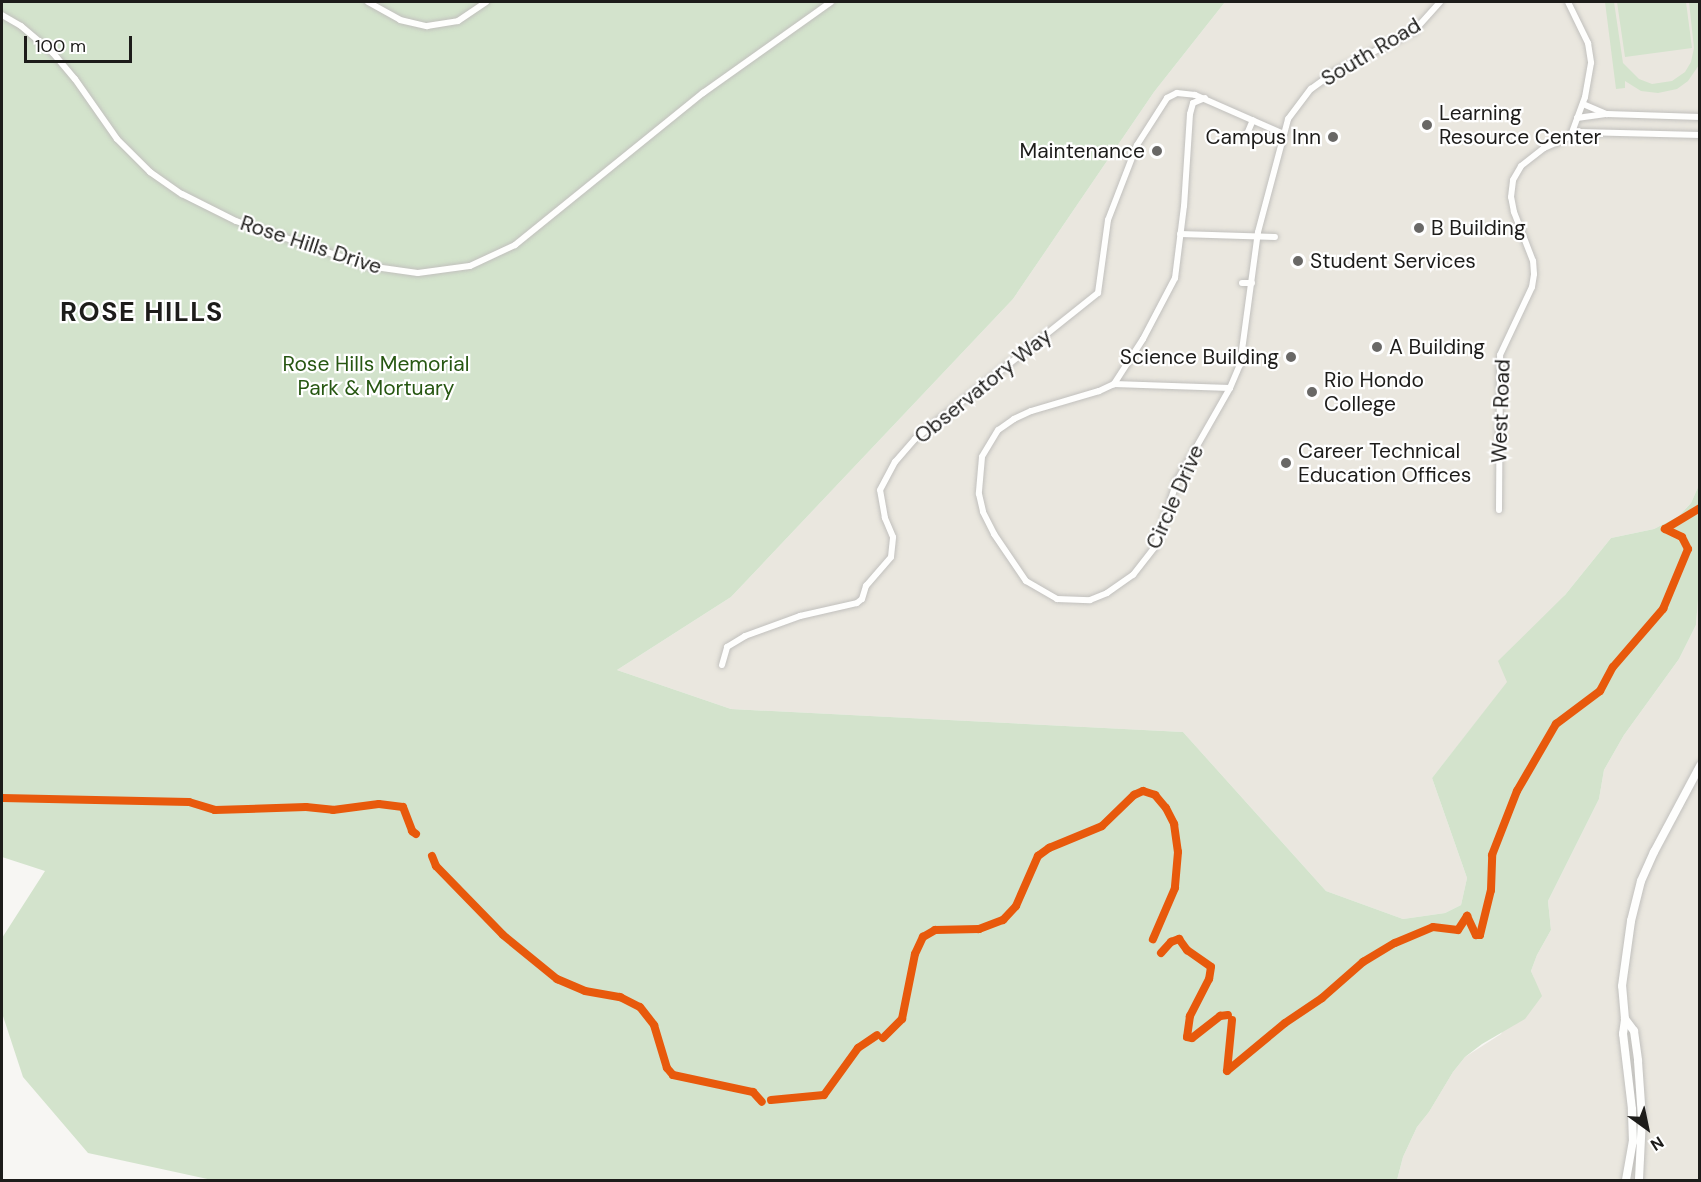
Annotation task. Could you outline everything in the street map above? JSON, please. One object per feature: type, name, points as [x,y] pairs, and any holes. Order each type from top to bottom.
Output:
[{"type":"street","points":[[368,2],[400,20],[427,26],[458,21],[486,2]]},
{"type":"street","name":"Rose Hills Drive","points":[[2,15],[21,26],[53,53],[75,79],[117,139],[150,172],[182,194],[236,220],[368,266],[418,273],[470,266],[515,245],[703,93],[831,2]]},
{"type":"street","name":"South Road","points":[[1284,134],[1288,119],[1311,89],[1336,71],[1414,31],[1440,2]]},
{"type":"street","points":[[1568,2],[1588,43],[1591,63],[1583,104],[1570,135]]},
{"type":"street","name":"Observatory Way","points":[[722,665],[727,647],[746,636],[800,616],[856,603],[862,599],[866,586],[891,557],[893,537],[885,518],[880,490],[896,462],[915,439],[1098,293],[1108,220],[1145,129],[1167,98],[1177,93],[1205,98],[1284,134]]},
{"type":"street","points":[[1114,384],[1143,339],[1175,278],[1190,114],[1193,103],[1205,98]]},
{"type":"street","points":[[1583,104],[1607,114]]},
{"type":"street","points":[[1577,118],[1607,114],[1700,117]]},
{"type":"street","points":[[1247,134],[1253,120]]},
{"type":"street","points":[[1570,135],[1580,132],[1700,135]]},
{"type":"street","name":"Circle Drive","points":[[1114,384],[1090,394],[1031,411],[1014,419],[998,430],[982,457],[979,494],[983,512],[994,534],[1005,554],[1026,581],[1057,599],[1090,600],[1107,593],[1133,575],[1147,558],[1162,531],[1177,481],[1230,388],[1240,365],[1258,235],[1284,134]]},
{"type":"street","name":"West Road","points":[[1499,510],[1500,356],[1532,287],[1534,274],[1533,261],[1514,212],[1511,197],[1513,180],[1521,166],[1544,148],[1570,135]]},
{"type":"street","points":[[1180,234],[1275,237]]},
{"type":"street","points":[[1242,283],[1252,283]]},
{"type":"street","points":[[1114,384],[1230,388]]},
{"type":"street","points":[[1626,1180],[1633,1142],[1632,1109],[1623,1034],[1625,1019],[1622,986],[1626,953],[1641,881],[1700,766]]},
{"type":"street","points":[[1625,1019],[1634,1031],[1642,1119],[1640,1180]]},
{"type":"shaded area","name":"Rio Hondo College","points":[[1225,2],[1699,2],[1699,485],[1691,503],[1679,516],[1654,529],[1611,538],[1565,595],[1508,682],[1432,778],[1467,878],[1461,905],[1445,913],[1403,919],[1326,891],[1183,732],[731,709],[617,670],[731,597],[1013,299],[1154,92]]},
{"type":"shaded area","points":[[1699,573],[1699,1180],[1397,1180],[1403,1157],[1417,1127],[1429,1112],[1453,1072],[1465,1057],[1501,1034],[1534,978],[1531,971],[1551,930],[1548,901],[1599,799],[1604,770],[1624,735],[1679,659],[1696,625]]},
{"type":"green space","name":"Rose Hills Memorial Park & Mortuary","points":[[2,2],[1225,2],[1154,92],[1013,299],[731,597],[617,670],[731,709],[1183,732],[1326,891],[1403,919],[1445,913],[1461,905],[1467,878],[1432,778],[1507,682],[1498,661],[1565,595],[1611,538],[1654,529],[1679,516],[1691,503],[1699,485],[1700,573],[1696,625],[1679,659],[1624,735],[1604,770],[1599,799],[1548,901],[1551,930],[1531,971],[1542,996],[1525,1019],[1482,1044],[1465,1057],[1453,1072],[1429,1112],[1417,1127],[1403,1157],[1397,1180],[212,1180],[88,1153],[23,1077],[2,1013],[2,938],[45,871],[2,857]]},
{"type":"green space","points":[[1605,2],[1614,2],[1623,63],[1639,79],[1652,84],[1672,81],[1685,72],[1691,62],[1694,48],[1689,2],[1698,2],[1699,65],[1688,81],[1677,89],[1658,93],[1641,91],[1625,81],[1625,88],[1616,89]]},
{"type":"green space","points":[[1617,2],[1686,2],[1692,48],[1625,57]]},
{"type":"cycle path","points":[[1232,1020],[1227,1071],[1285,1023],[1322,998],[1363,962],[1395,943],[1433,927],[1458,930],[1467,916],[1476,935],[1480,935],[1491,890],[1492,855],[1517,791],[1556,724],[1600,691],[1613,667],[1663,609],[1688,549],[1682,537],[1665,529],[1700,508]]},
{"type":"cycle path","points":[[883,1038],[902,1019],[915,954],[923,937],[935,930],[979,929],[1003,920],[1016,906],[1038,856],[1049,848],[1102,826],[1134,795],[1143,791],[1155,795],[1166,808],[1174,824],[1178,852],[1175,888],[1153,939]]},
{"type":"cycle path","points":[[2,798],[189,802],[215,810],[306,807],[333,810],[379,804],[403,807],[412,831],[416,834]]},
{"type":"cycle path","points":[[432,856],[436,866],[503,935],[557,979],[585,991],[620,997],[640,1007],[654,1025],[667,1068],[673,1075],[753,1092],[762,1102]]},
{"type":"cycle path","points":[[1161,953],[1171,942],[1179,939],[1187,950],[1211,967],[1209,979],[1190,1016],[1187,1037],[1192,1038],[1220,1016],[1228,1015]]},
{"type":"cycle path","points":[[771,1100],[824,1095],[858,1048],[877,1035]]},
{"type":"place","name":"Learning Resource Center","points":[[1427,125]]},
{"type":"place","name":"Campus Inn","points":[[1333,137]]},
{"type":"place","name":"Maintenance","points":[[1157,151]]},
{"type":"place","name":"B Building","points":[[1419,228]]},
{"type":"place","name":"Student Services","points":[[1298,261]]},
{"type":"place","name":"A Building","points":[[1377,347]]},
{"type":"place","name":"Science Building","points":[[1291,357]]},
{"type":"place","name":"Rio Hondo College","points":[[1312,392]]},
{"type":"place","name":"Career Technical Education Offices","points":[[1286,463]]},
{"type":"district","name":"ROSE HILLS","points":[[142,312]]}]
